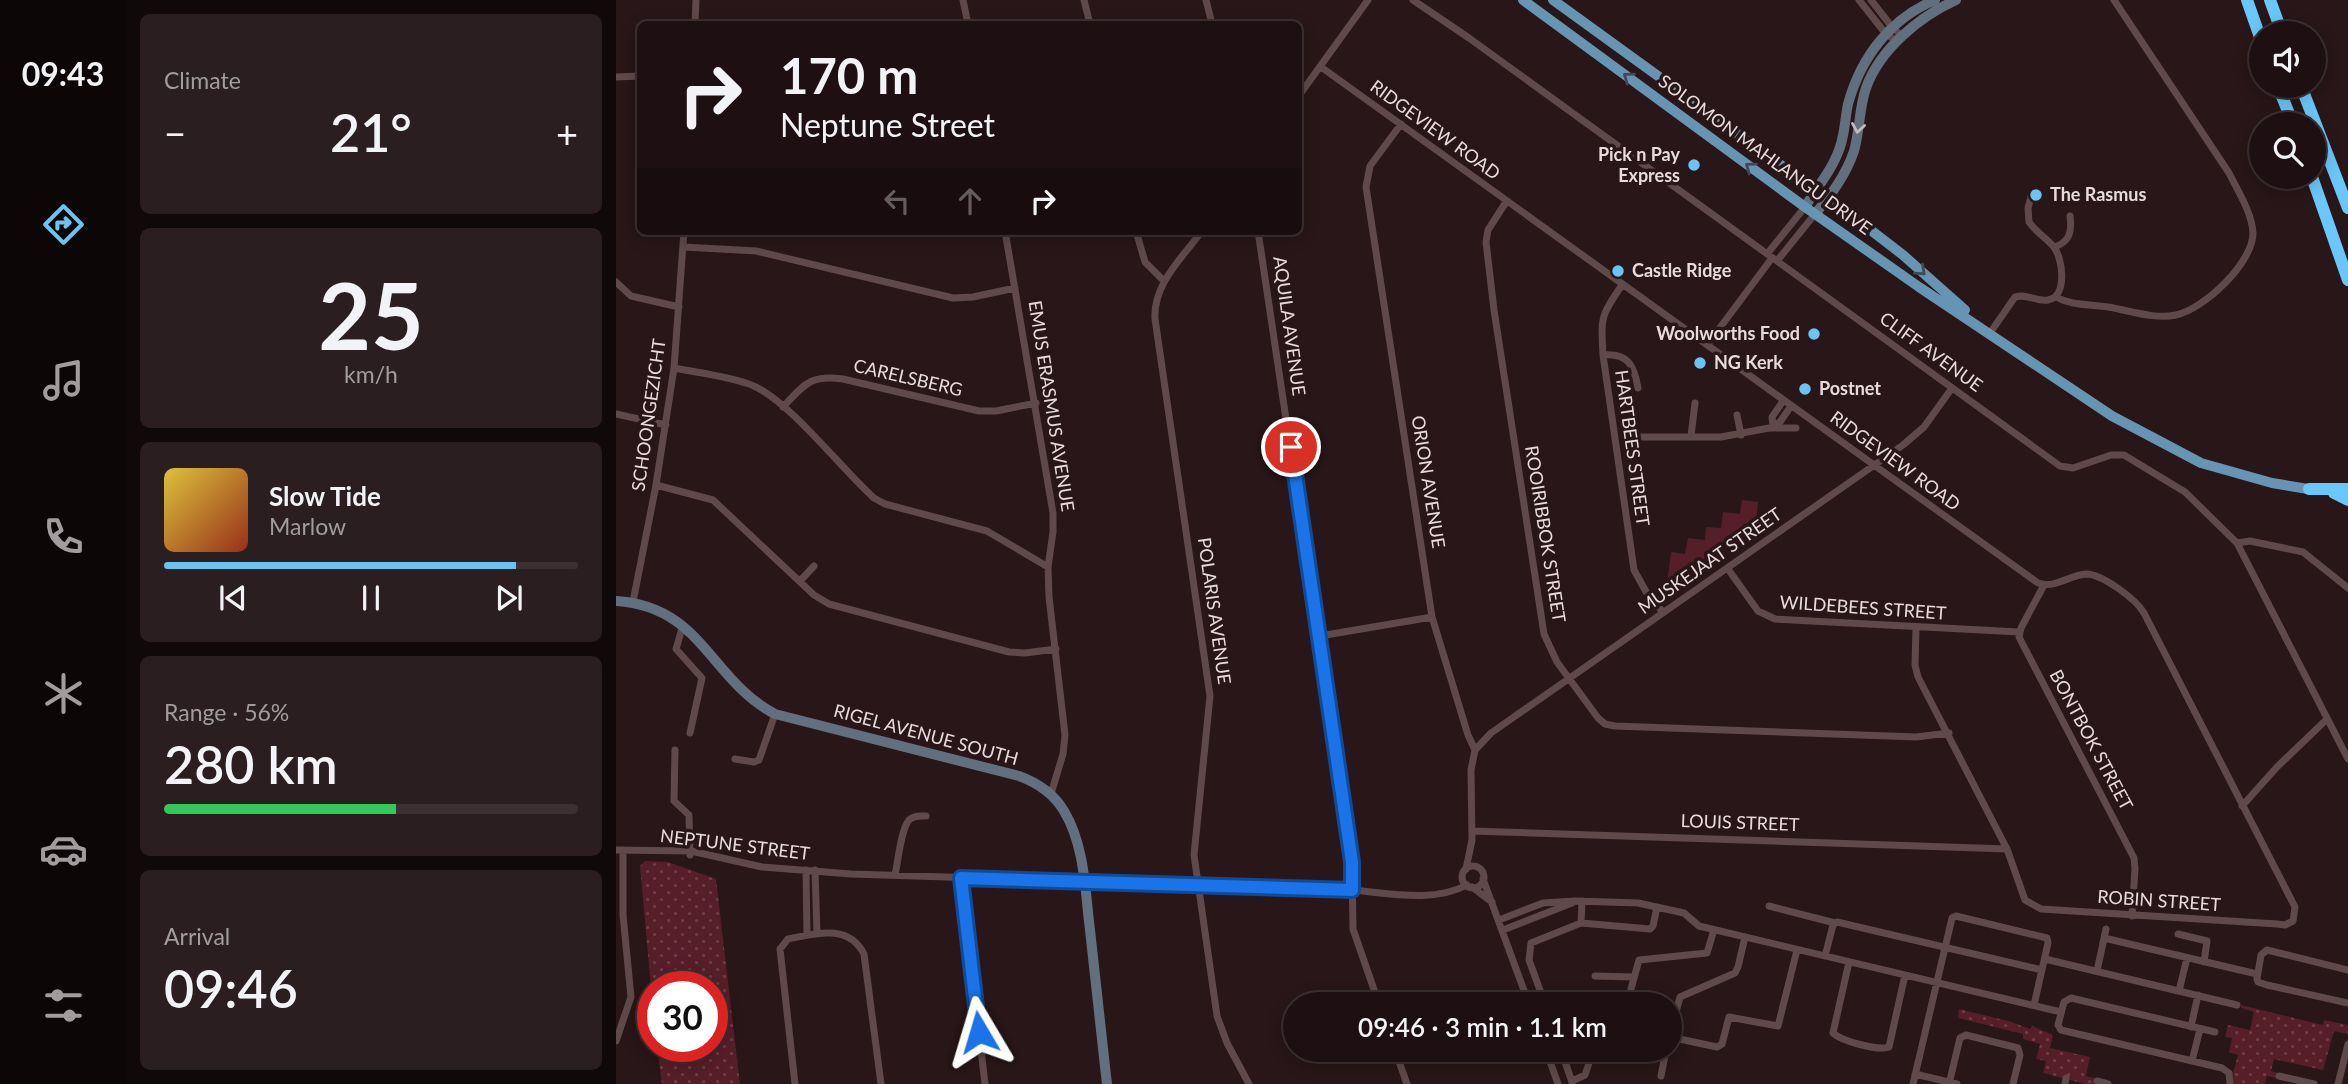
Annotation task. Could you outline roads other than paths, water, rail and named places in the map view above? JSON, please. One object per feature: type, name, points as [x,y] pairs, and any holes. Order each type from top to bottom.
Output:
[{"type":"highway","points":[[2247,0],[2254,21]]},
{"type":"highway","points":[[2270,0],[2277,21]]},
{"type":"highway","points":[[2326,149],[2348,194]]},
{"type":"highway","points":[[2326,152],[2348,208]]},
{"type":"highway","points":[[2317,189],[2348,280]]},
{"type":"highway","points":[[2318,189],[2348,259]]},
{"type":"highway","points":[[2309,489],[2348,489]]},
{"type":"highway","points":[[2334,493],[2348,500]]},
{"type":"main road","name":"SOLOMON MAHLANGU DRIVE","points":[[1523,0],[1810,211],[2080,396],[2179,453],[2236,474],[2348,495]]},
{"type":"main road","name":"SOLOMON MAHLANGU DRIVE","points":[[1553,0],[1903,255],[1990,333]]},
{"type":"main road","points":[[1810,211],[1815,190],[1830,169],[1840,147],[1847,107],[1860,71],[1870,54],[1889,31],[1935,0]]},
{"type":"main road","points":[[1810,211],[1828,199],[1847,168],[1871,76],[1900,39],[1933,11],[1956,0]]},
{"type":"main road","name":"RIGEL AVENUE SOUTH","points":[[616,601],[632,602],[664,612],[683,625],[745,693],[775,714],[1019,776],[1051,794],[1063,808],[1074,832],[1084,883],[1108,1084]]},
{"type":"street","points":[[695,21],[696,0]]},
{"type":"street","points":[[964,0],[968,21]]},
{"type":"street","points":[[1084,0],[1089,21]]},
{"type":"street","points":[[1206,0],[1211,21]]},
{"type":"street","points":[[1302,92],[1368,0]]},
{"type":"street","name":"CLIFF AVENUE","points":[[1413,0],[2064,467],[2079,467],[2116,454],[2131,458],[2185,492],[2236,543],[2348,759]]},
{"type":"street","points":[[1859,0],[1900,39]]},
{"type":"street","points":[[1871,0],[1889,31]]},
{"type":"street","points":[[2056,297],[2072,304],[2175,316],[2207,300],[2225,285],[2244,258],[2252,239],[2253,231],[2242,197],[2229,173],[2114,0]]},
{"type":"street","name":"RIDGEVIEW ROAD","points":[[1321,67],[1783,401],[2044,585]]},
{"type":"street","points":[[616,77],[637,76]]},
{"type":"street","name":"ORION AVENUE","points":[[1401,124],[1370,166],[1366,187],[1432,617],[1440,649],[1475,750],[1471,770],[1472,831],[1467,880]]},
{"type":"street","points":[[1990,333],[2015,297],[2024,295],[2045,301],[2056,297],[2061,288],[2062,275],[2055,247],[2029,222],[2028,208],[2032,193]]},
{"type":"street","name":"ROOIRIBBOK STREET","points":[[1506,202],[1486,235],[1494,310],[1544,635],[1552,655],[1601,721],[1615,726],[1916,737],[1949,733]]},
{"type":"street","points":[[1772,258],[1810,211]]},
{"type":"street","points":[[1707,345],[1810,211]]},
{"type":"street","points":[[2055,247],[2063,244],[2071,234],[2070,216]]},
{"type":"street","name":"SCHOONGEZICHT","points":[[632,602],[656,485],[674,369],[684,235]]},
{"type":"street","name":"EMUS ERASMUS AVENUE","points":[[1006,235],[1054,522],[1048,567],[1049,597],[1065,735],[1063,754],[1051,794]]},
{"type":"street","points":[[1137,235],[1145,262],[1164,281],[1199,235]]},
{"type":"street","name":"AQUILA AVENUE","points":[[1259,235],[1352,862],[1352,923],[1375,992]]},
{"type":"street","points":[[684,247],[756,251],[953,298],[962,299],[1015,288]]},
{"type":"street","name":"POLARIS AVENUE","points":[[1164,281],[1156,298],[1155,319],[1210,696],[1194,841],[1217,1016],[1227,1044],[1249,1084]]},
{"type":"street","points":[[616,282],[633,297],[678,306]]},
{"type":"street","name":"HARTBEES STREET","points":[[1622,285],[1603,312],[1603,355],[1634,570],[1649,597],[1663,612]]},
{"type":"street","points":[[1603,355],[1616,355],[1637,365],[1638,387]]},
{"type":"street","points":[[674,369],[749,384],[783,407],[874,498],[885,504],[987,531],[1048,567]]},
{"type":"street","name":"CARELSBERG","points":[[783,407],[808,382],[824,378],[843,379],[979,411],[996,411],[1036,403]]},
{"type":"street","name":"MUSKEJAAT STREET","points":[[1475,750],[1491,733],[1874,466],[1916,434],[1952,388]]},
{"type":"street","points":[[1771,426],[1772,417],[1783,401]]},
{"type":"street","points":[[1691,436],[1695,403]]},
{"type":"street","points":[[1627,410],[1633,432],[1638,437],[1721,438],[1741,435],[1780,422],[1791,406]]},
{"type":"street","points":[[616,414],[666,425]]},
{"type":"street","points":[[1737,415],[1741,435]]},
{"type":"street","points":[[1771,426],[1796,428]]},
{"type":"street","points":[[656,485],[713,500],[823,601],[1009,652],[1056,649]]},
{"type":"street","points":[[2236,543],[2250,541],[2303,552],[2348,588]]},
{"type":"street","points":[[800,581],[814,566]]},
{"type":"street","name":"WILDEBEES STREET","points":[[1728,569],[1758,611],[1769,617],[1916,628],[2019,632]]},
{"type":"street","points":[[2019,632],[2044,585],[2089,574],[2133,598],[2140,606],[2242,806],[2277,767],[2326,720]]},
{"type":"street","points":[[1320,636],[1432,617]]},
{"type":"street","points":[[683,625],[676,649],[702,678],[690,733]]},
{"type":"street","points":[[1916,628],[1915,665],[1919,677],[2007,849]]},
{"type":"street","name":"BONTBOK STREET","points":[[2019,632],[2021,641],[2134,858],[2136,869],[2132,916]]},
{"type":"street","points":[[735,759],[754,762],[758,760],[775,714]]},
{"type":"street","points":[[675,750],[674,802],[689,815],[691,854]]},
{"type":"street","name":"ROBIN STREET","points":[[2007,849],[2025,900],[2041,909],[2285,925],[2293,921],[2295,907],[2242,806]]},
{"type":"street","points":[[895,875],[909,820],[916,816],[926,816]]},
{"type":"street","name":"LOUIS STREET","points":[[1472,831],[2007,849]]},
{"type":"street","points":[[616,1041],[629,1010],[632,987],[624,926],[619,851]]},
{"type":"street","name":"NEPTUNE STREET","points":[[619,851],[691,854],[756,868],[810,872],[1352,890],[1430,896],[1447,892],[1467,880]]},
{"type":"street","name":"ORION AVENUE","points":[[1471,851],[1477,867],[1483,873],[1483,879]]},
{"type":"street","points":[[1467,880],[1471,866],[1477,867]]},
{"type":"street","points":[[810,872],[817,933]]},
{"type":"street","points":[[807,935],[810,872]]},
{"type":"street","points":[[961,878],[985,1084]]},
{"type":"street","points":[[1467,880],[1478,886],[1483,879]]},
{"type":"street","points":[[1483,879],[1526,992]]},
{"type":"street","points":[[1467,880],[1493,902]]},
{"type":"street","points":[[1503,930],[1579,901]]},
{"type":"street","points":[[1579,901],[1581,923]]},
{"type":"street","points":[[1499,920],[1543,903],[1639,903],[1684,913],[1697,925],[1714,930],[2061,1012]]},
{"type":"street","points":[[1769,906],[2042,970]]},
{"type":"street","points":[[1541,992],[1529,960],[1531,943],[1581,923],[1648,930],[1653,926],[1657,907]]},
{"type":"street","points":[[1521,912],[1525,921]]},
{"type":"street","points":[[1913,1084],[1950,920],[1956,916],[2046,938],[2049,943],[2034,1004]]},
{"type":"street","points":[[1825,956],[1835,923]]},
{"type":"street","points":[[2097,971],[2106,929]]},
{"type":"street","points":[[1631,989],[1637,962],[1641,959],[1707,953],[1714,930]]},
{"type":"street","points":[[795,1084],[779,953],[781,945],[788,939],[834,932],[844,935],[864,954],[881,1084]]},
{"type":"street","points":[[2178,934],[2207,941],[2204,962]]},
{"type":"street","points":[[1682,996],[1735,973],[1745,937]]},
{"type":"street","points":[[2104,938],[2257,974]]},
{"type":"street","points":[[1682,1039],[1719,1047],[1729,1017],[1778,1026],[1797,950]]},
{"type":"street","points":[[2348,970],[2267,950],[2261,955],[2257,974],[2258,982],[2261,983],[2348,1003]]},
{"type":"street","points":[[2179,990],[2187,958]]},
{"type":"street","points":[[2045,959],[2237,1004]]},
{"type":"street","points":[[1849,962],[1833,1033],[1843,1039],[1881,1049],[1889,1047],[1905,975]]},
{"type":"street","points":[[1595,976],[1633,977]]},
{"type":"street","points":[[2191,1027],[2198,995]]},
{"type":"street","points":[[2215,1032],[2071,998],[2065,999],[2058,1026],[2061,1030],[2227,1070],[2231,1076],[2230,1084]]},
{"type":"street","points":[[2192,1061],[2200,1029]]},
{"type":"street","points":[[1915,1074],[1952,1083],[1960,1038],[1966,1035],[2020,1050],[2014,1084]]},
{"type":"street","points":[[2338,1084],[2344,1074],[2348,1044]]},
{"type":"street","points":[[1399,1062],[1407,1084]]},
{"type":"street","points":[[1550,1062],[1558,1084]]},
{"type":"street","points":[[1565,1062],[1572,1082],[1586,1075],[1589,1062]]},
{"type":"street","points":[[1661,1076],[1664,1062]]},
{"type":"street","points":[[2279,1076],[2314,1084]]},
{"type":"street","points":[[2097,1081],[2108,1084]]},
{"type":"place","name":"Pick n Pay Express","points":[[1694,165]]},
{"type":"place","name":"The Rasmus","points":[[2036,195]]},
{"type":"place","name":"Castle Ridge","points":[[1618,271]]},
{"type":"place","name":"Woolworths Food","points":[[1814,334]]},
{"type":"place","name":"NG Kerk","points":[[1700,363]]},
{"type":"place","name":"Postnet","points":[[1805,389]]}]
